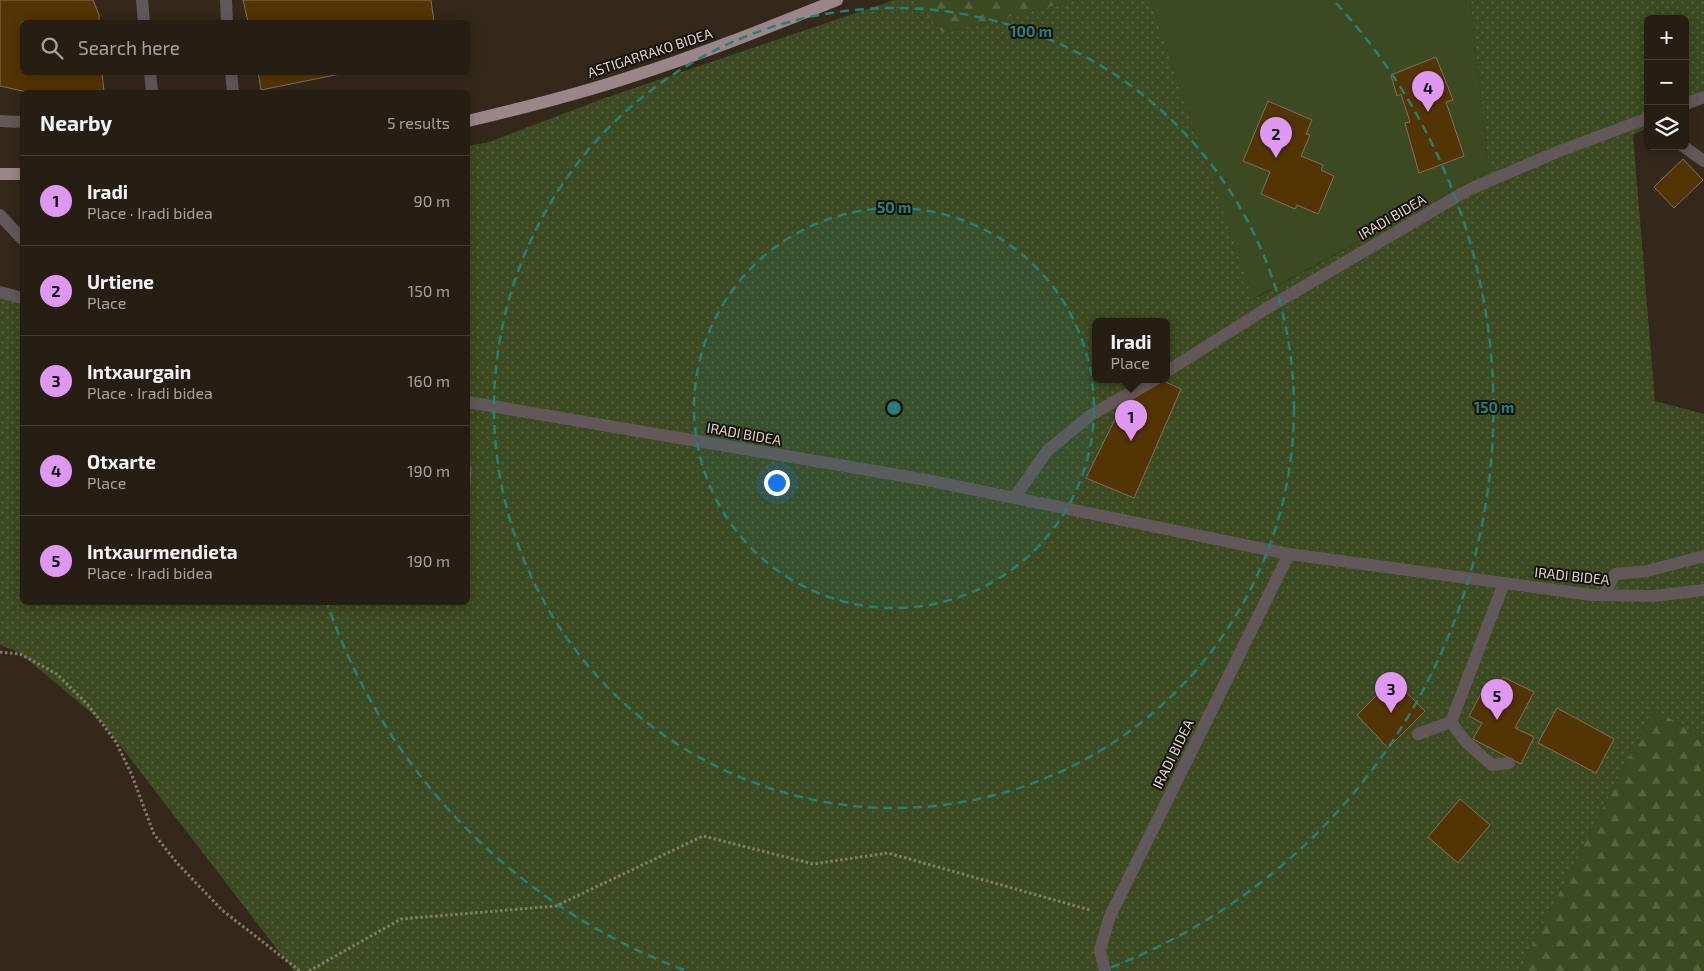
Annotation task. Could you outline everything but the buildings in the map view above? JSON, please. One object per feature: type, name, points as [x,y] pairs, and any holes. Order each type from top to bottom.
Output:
[{"type":"main road","name":"ASTIGARRAKO BIDEA","points":[[470,120],[536,104],[632,76],[727,44],[837,0]]},
{"type":"main road","points":[[0,174],[20,174]]},
{"type":"street","points":[[142,0],[144,20]]},
{"type":"street","points":[[226,0],[227,20]]},
{"type":"street","points":[[150,75],[152,90]]},
{"type":"street","points":[[231,75],[233,90]]},
{"type":"street","points":[[1689,103],[1704,97]]},
{"type":"street","name":"IRADI BIDEA","points":[[1170,369],[1280,300],[1468,190],[1557,152],[1644,119]]},
{"type":"street","points":[[0,121],[20,122]]},
{"type":"street","points":[[1689,150],[1704,161]]},
{"type":"street","points":[[0,215],[20,237]]},
{"type":"street","points":[[0,292],[20,297]]},
{"type":"street","points":[[1015,497],[1047,451],[1091,415],[1147,383]]},
{"type":"street","name":"IRADI BIDEA","points":[[470,402],[917,478],[1289,554],[1604,595],[1653,596],[1704,590]]},
{"type":"street","name":"IRADI BIDEA","points":[[1105,971],[1100,950],[1110,916],[1289,554]]},
{"type":"street","points":[[1604,595],[1615,574],[1647,571],[1704,556]]},
{"type":"street","points":[[1418,734],[1451,722],[1504,583]]},
{"type":"street","points":[[1451,722],[1466,742],[1492,765],[1509,763]]},
{"type":"path","points":[[0,652],[20,654],[57,674],[89,706],[116,742],[131,772],[154,834],[177,863],[222,910],[300,971]]},
{"type":"path","points":[[309,971],[401,920],[556,906],[703,836],[813,864],[888,853],[1110,916]]},
{"type":"green space","points":[[894,0],[913,0],[943,33],[1077,0],[1150,0],[1254,299],[1489,171],[1470,0],[1704,0],[1704,102],[1689,109],[1689,15],[1644,15],[1644,130],[1633,135],[1655,401],[1704,414],[1704,739],[1654,709],[1519,971],[294,971],[102,722],[20,653],[0,645],[0,291],[20,298],[20,605],[470,605],[470,146],[489,142],[605,98]]},
{"type":"green space","points":[[913,0],[1077,0],[943,33]]},
{"type":"green space","points":[[1150,0],[1470,0],[1489,171],[1253,299]]},
{"type":"green space","points":[[1654,709],[1704,739],[1704,971],[1519,971]]},
{"type":"place","name":"Otxarte","points":[[1428,112]]},
{"type":"place","name":"Urtiene","points":[[1276,158]]},
{"type":"place","name":"Iradi","points":[[1131,441]]},
{"type":"place","name":"Intxaurgain","points":[[1391,713]]},
{"type":"place","name":"Intxaurmendieta","points":[[1497,720]]}]
